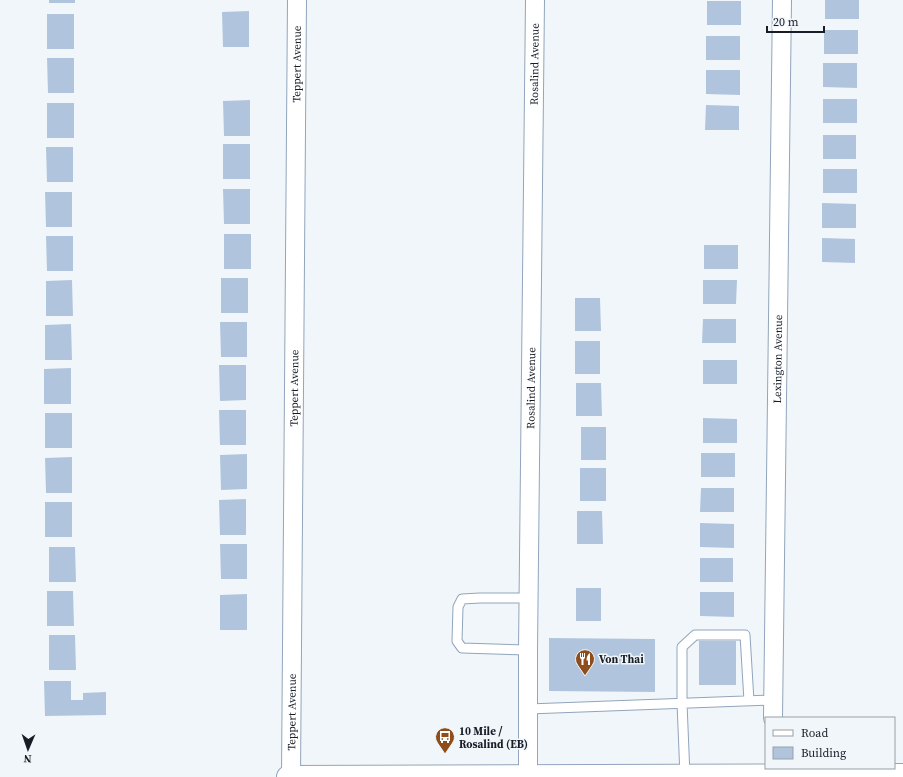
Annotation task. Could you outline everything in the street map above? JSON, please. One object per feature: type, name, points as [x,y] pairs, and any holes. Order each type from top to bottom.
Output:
[{"type":"main road","points":[[288,777],[528,777],[763,774],[891,776]]},
{"type":"street","name":"Teppert Avenue","points":[[291,777],[297,0]]},
{"type":"street","name":"Rosalind Avenue","points":[[528,777],[535,0]]},
{"type":"street","name":"Lexington Avenue","points":[[773,717],[782,0]]},
{"type":"lane","points":[[528,650],[462,648],[456,641],[458,607],[462,599],[529,598]]},
{"type":"lane","points":[[685,776],[682,703],[682,647],[695,635],[745,635],[749,701]]},
{"type":"lane","points":[[528,709],[774,700]]},
{"type":"building","points":[[49,0],[75,0],[75,3],[49,3]]},
{"type":"building","points":[[825,0],[859,0],[859,19],[825,19]]},
{"type":"building","points":[[707,1],[741,1],[741,25],[707,25]]},
{"type":"building","points":[[249,11],[249,47],[223,47],[222,12]]},
{"type":"building","points":[[47,14],[74,14],[74,49],[47,49]]},
{"type":"building","points":[[824,30],[858,30],[858,54],[824,54]]},
{"type":"building","points":[[706,36],[740,36],[740,60],[706,60]]},
{"type":"building","points":[[47,58],[74,58],[74,93],[48,93]]},
{"type":"building","points":[[823,63],[857,63],[857,88],[823,87]]},
{"type":"building","points":[[706,70],[740,70],[740,95],[706,94]]},
{"type":"building","points":[[823,99],[857,99],[857,123],[823,123]]},
{"type":"building","points":[[250,100],[250,136],[224,136],[223,101]]},
{"type":"building","points":[[47,103],[74,103],[74,138],[47,138]]},
{"type":"building","points":[[706,105],[739,106],[739,130],[705,130]]},
{"type":"building","points":[[823,135],[856,135],[856,159],[823,159]]},
{"type":"building","points":[[223,144],[250,144],[250,179],[223,179]]},
{"type":"building","points":[[46,147],[73,147],[73,182],[47,182]]},
{"type":"building","points":[[823,169],[857,169],[857,193],[823,193]]},
{"type":"building","points":[[223,189],[250,189],[250,224],[224,224]]},
{"type":"building","points":[[45,192],[72,192],[72,227],[46,227]]},
{"type":"building","points":[[822,203],[856,204],[856,228],[822,228]]},
{"type":"building","points":[[224,234],[251,234],[251,269],[224,269]]},
{"type":"building","points":[[46,236],[73,236],[73,271],[47,271]]},
{"type":"building","points":[[822,238],[855,239],[855,263],[822,262]]},
{"type":"building","points":[[704,245],[738,245],[738,269],[704,269]]},
{"type":"building","points":[[221,278],[248,278],[248,313],[221,313]]},
{"type":"building","points":[[72,280],[73,316],[46,316],[46,281]]},
{"type":"building","points":[[703,280],[737,280],[736,304],[703,304]]},
{"type":"building","points":[[575,298],[600,298],[601,331],[575,331]]},
{"type":"building","points":[[703,319],[736,319],[736,343],[702,343]]},
{"type":"building","points":[[220,322],[247,322],[247,357],[221,357]]},
{"type":"building","points":[[71,324],[72,360],[45,360],[45,325]]},
{"type":"building","points":[[575,341],[600,341],[600,374],[575,374]]},
{"type":"building","points":[[703,360],[737,360],[737,384],[703,384]]},
{"type":"building","points":[[219,365],[246,365],[246,400],[220,401]]},
{"type":"building","points":[[71,368],[71,404],[44,404],[44,369]]},
{"type":"building","points":[[576,383],[601,383],[602,416],[576,416]]},
{"type":"building","points":[[219,410],[246,410],[246,445],[220,445]]},
{"type":"building","points":[[45,413],[72,413],[72,448],[45,448]]},
{"type":"building","points":[[703,418],[737,419],[737,443],[703,443]]},
{"type":"building","points":[[581,427],[606,427],[606,460],[581,460]]},
{"type":"building","points":[[701,453],[735,453],[735,477],[701,477]]},
{"type":"building","points":[[247,454],[247,489],[221,490],[220,455]]},
{"type":"building","points":[[72,457],[72,493],[46,493],[45,458]]},
{"type":"building","points":[[580,468],[606,468],[606,501],[580,501]]},
{"type":"building","points":[[701,488],[734,488],[734,512],[700,512]]},
{"type":"building","points":[[246,499],[246,535],[220,535],[219,500]]},
{"type":"building","points":[[45,502],[72,502],[72,537],[45,537]]},
{"type":"building","points":[[577,511],[602,511],[603,544],[577,544]]},
{"type":"building","points":[[700,523],[734,524],[734,548],[700,547]]},
{"type":"building","points":[[220,544],[247,544],[247,579],[221,579]]},
{"type":"building","points":[[49,547],[75,547],[76,582],[49,582]]},
{"type":"building","points":[[700,558],[733,558],[733,582],[700,582]]},
{"type":"building","points":[[576,588],[601,588],[601,621],[576,621]]},
{"type":"building","points":[[47,591],[73,591],[74,626],[47,626]]},
{"type":"building","points":[[700,592],[734,592],[734,617],[700,616]]},
{"type":"building","points":[[247,594],[247,630],[220,630],[220,595]]},
{"type":"building","points":[[49,635],[75,635],[76,670],[49,670]]},
{"type":"building","points":[[549,638],[655,639],[655,692],[549,691]]},
{"type":"building","points":[[699,641],[736,641],[736,685],[699,685]]},
{"type":"building","points":[[44,681],[71,681],[71,700],[83,700],[83,693],[106,692],[106,715],[45,716]]},
{"type":"place","name":"Von Thai","points":[[585,676]]},
{"type":"place","name":"10 Mile / Rosalind (EB)","points":[[445,754]]}]
